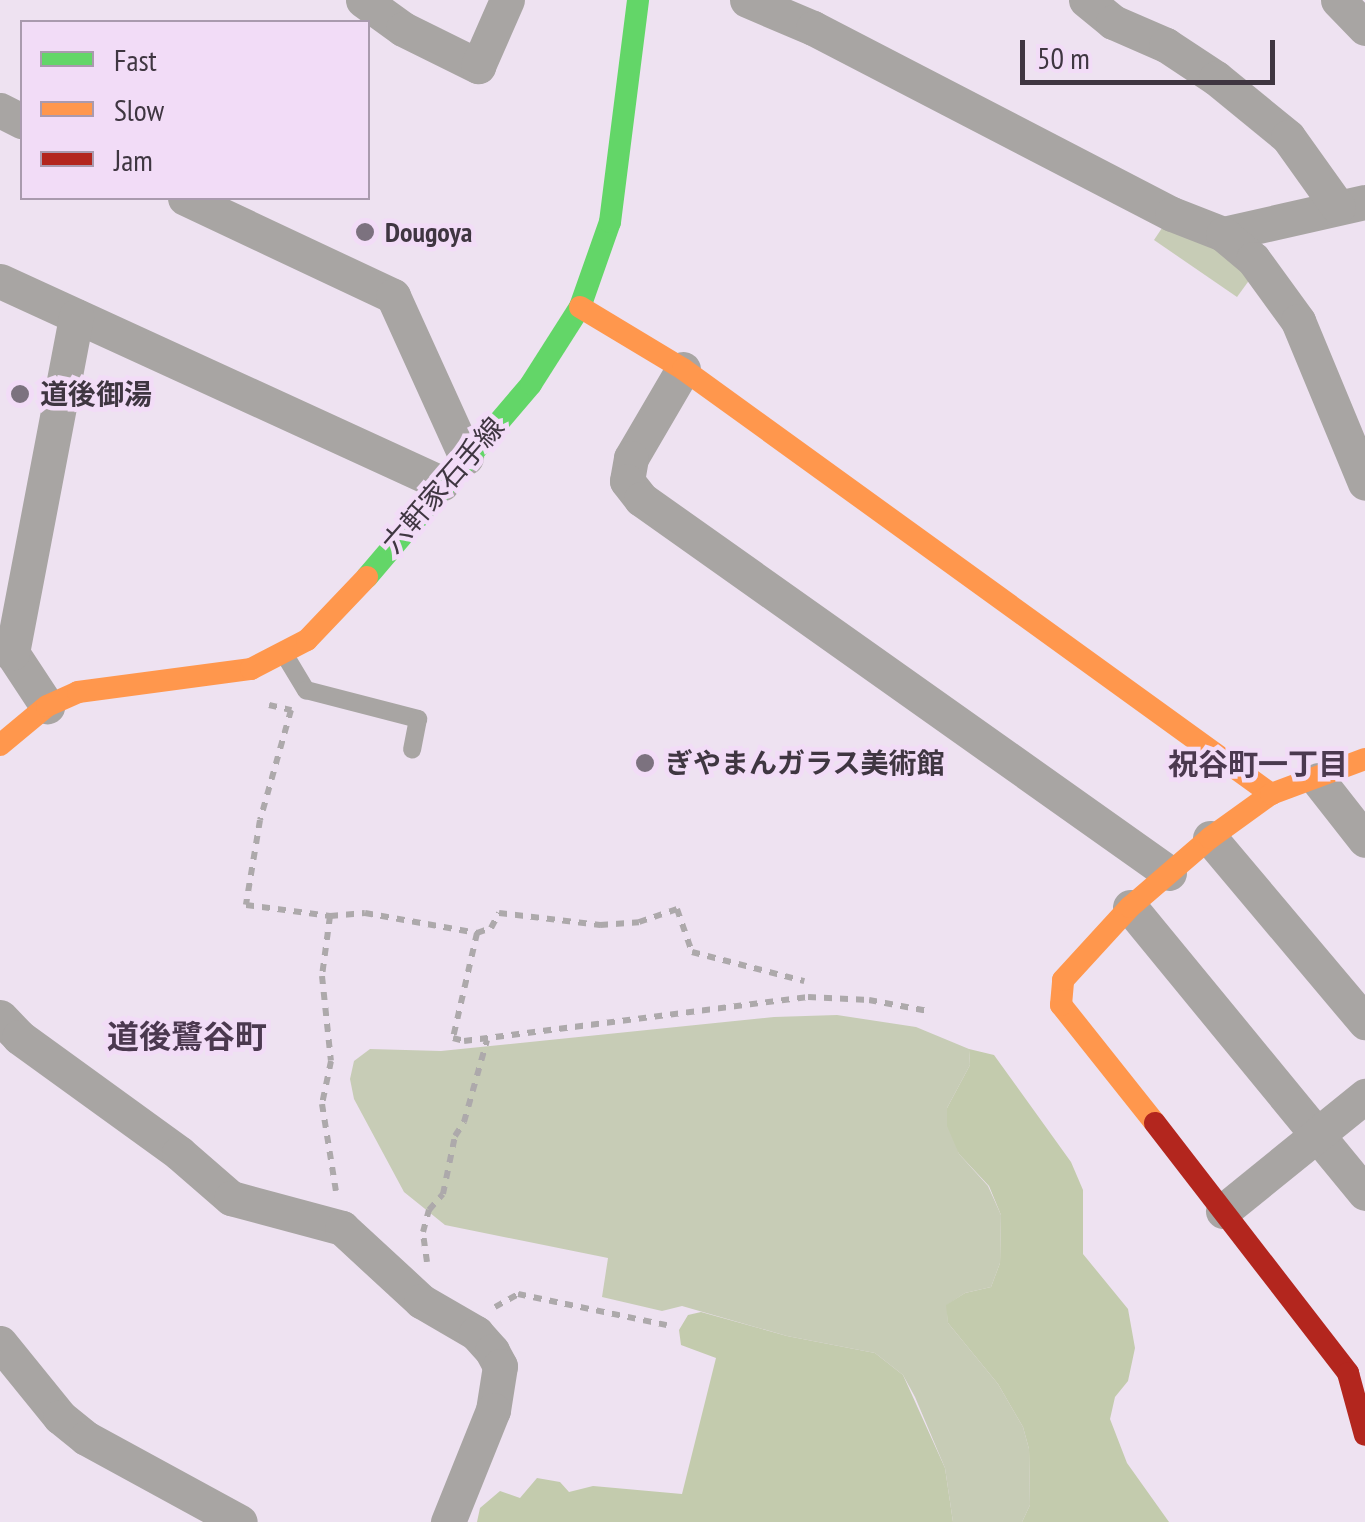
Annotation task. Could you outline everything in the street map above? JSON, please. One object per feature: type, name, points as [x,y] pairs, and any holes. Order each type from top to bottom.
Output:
[{"type":"street","points":[[362,0],[403,29],[478,66],[508,0]]},
{"type":"street","name":"六軒家石手線","points":[[0,745],[47,706],[108,685],[222,676],[284,654],[332,617],[531,384],[580,307],[610,222],[638,0]]},
{"type":"street","points":[[747,0],[813,28],[1172,214],[1223,234],[1253,259],[1298,321],[1365,483]]},
{"type":"street","points":[[1086,0],[1114,22],[1166,45],[1216,78],[1288,137],[1351,205],[1278,225],[1223,234]]},
{"type":"street","points":[[1338,0],[1365,28]]},
{"type":"street","points":[[188,200],[393,296],[466,457]]},
{"type":"street","points":[[0,281],[442,484]]},
{"type":"street","points":[[580,307],[683,369],[1271,794]]},
{"type":"street","points":[[47,706],[6,650],[76,316]]},
{"type":"street","points":[[683,369],[630,458],[627,481],[640,498],[1168,874]]},
{"type":"street","points":[[1365,759],[1318,780],[1271,794],[1210,838],[1130,907],[1063,980],[1060,1005],[1348,1373],[1365,1435]]},
{"type":"street","points":[[1318,780],[1365,840]]},
{"type":"street","points":[[1210,838],[1365,1022]]},
{"type":"street","points":[[1130,907],[1365,1192]]},
{"type":"street","points":[[0,1017],[18,1038],[179,1153],[231,1198],[331,1223],[362,1243],[420,1301],[476,1333],[500,1366],[493,1410],[448,1522]]},
{"type":"street","points":[[1223,1211],[1365,1096]]},
{"type":"street","points":[[0,1342],[60,1417],[86,1438],[240,1522]]},
{"type":"lane","points":[[284,654],[306,690],[418,719],[412,748]]},
{"type":"path","points":[[254,713],[266,704],[291,710],[260,820],[246,905],[330,916],[365,913],[477,933],[491,928],[499,913],[600,925],[639,922],[677,909],[692,952],[804,981]]},
{"type":"path","points":[[330,916],[322,976],[330,1022],[331,1061],[322,1104],[336,1196],[331,1223]]},
{"type":"path","points":[[477,933],[453,1038],[487,1040],[808,997],[869,1000],[928,1012]]},
{"type":"path","points":[[428,1210],[443,1194],[455,1136],[464,1122],[487,1040]]},
{"type":"path","points":[[486,1312],[518,1294],[667,1325]]},
{"type":"green space","points":[[1166,222],[1193,230],[1253,275],[1237,297],[1154,240]]},
{"type":"green space","points":[[837,1015],[916,1027],[969,1049],[970,1065],[947,1108],[959,1154],[988,1186],[1001,1215],[1000,1263],[991,1287],[965,1293],[947,1305],[948,1323],[998,1384],[1023,1427],[1029,1449],[1030,1505],[1022,1522],[953,1522],[945,1468],[915,1397],[903,1375],[875,1353],[787,1336],[682,1306],[662,1311],[602,1297],[608,1258],[445,1225],[404,1192],[354,1099],[350,1079],[354,1061],[370,1049],[441,1051],[774,1017]]},
{"type":"green space","points":[[969,1049],[994,1055],[1071,1162],[1083,1190],[1083,1254],[1128,1309],[1135,1348],[1128,1381],[1115,1397],[1110,1419],[1127,1463],[1169,1522],[1022,1522],[1030,1505],[1029,1449],[1023,1427],[998,1384],[948,1323],[946,1305],[965,1293],[991,1287],[1000,1263],[1001,1215],[989,1186],[959,1154],[947,1126],[947,1108],[970,1065]]},
{"type":"green space","points":[[701,1312],[787,1336],[875,1353],[903,1375],[945,1468],[953,1522],[477,1522],[480,1508],[500,1491],[520,1498],[537,1478],[560,1482],[569,1492],[593,1486],[682,1494],[716,1358],[681,1345],[679,1330],[688,1315]]},
{"type":"traffic: fast","points":[[367,577],[531,384],[580,307],[610,222],[638,0]]},
{"type":"traffic: slow","points":[[580,307],[683,369],[1271,794]]},
{"type":"traffic: slow","points":[[0,745],[47,706],[78,692],[251,669],[307,640],[367,577]]},
{"type":"traffic: slow","points":[[1155,1123],[1061,1005],[1063,980],[1130,907],[1210,838],[1271,794],[1365,759]]},
{"type":"traffic: jam","points":[[1155,1123],[1348,1373],[1365,1435]]},
{"type":"place","name":"Dougoya","points":[[365,232]]},
{"type":"place","name":"道後御湯","points":[[20,394]]},
{"type":"place","name":"ぎやまんガラス美術館","points":[[645,763]]},
{"type":"district","name":"祝谷町一丁目","points":[[1258,764]]},
{"type":"district","name":"道後鷺谷町","points":[[187,1036]]}]
